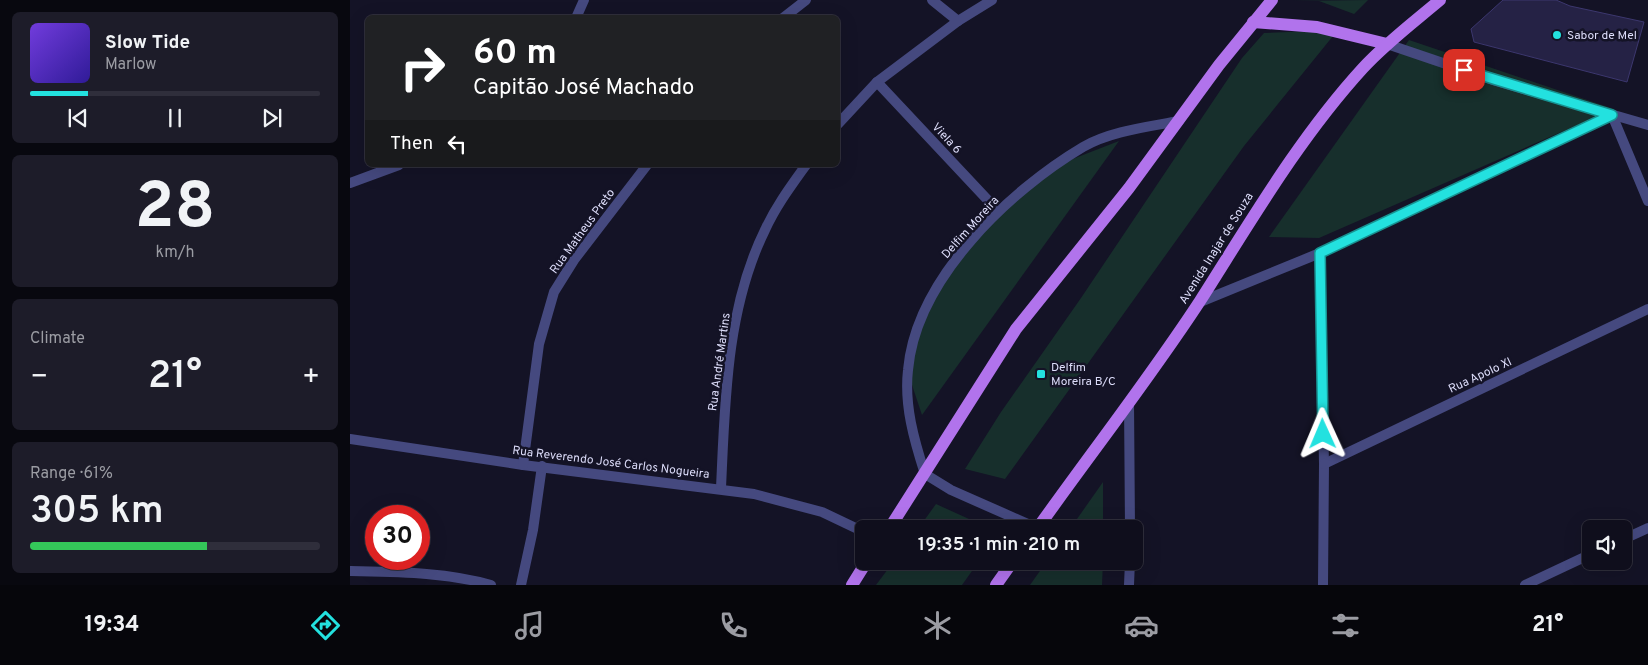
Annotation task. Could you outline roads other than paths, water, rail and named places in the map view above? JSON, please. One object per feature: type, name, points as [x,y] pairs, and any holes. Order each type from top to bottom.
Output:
[{"type":"main road","points":[[895,520],[1016,329],[1129,188],[1218,65],[1272,0]]},
{"type":"main road","name":"Avenida Inajar de Souza","points":[[1043,520],[1200,302],[1267,193],[1334,104],[1362,68],[1387,44],[1440,0]]},
{"type":"main road","points":[[1253,22],[1318,27],[1387,44]]},
{"type":"main road","points":[[852,585],[861,570]]},
{"type":"main road","points":[[996,585],[1007,570]]},
{"type":"street","points":[[577,15],[584,0]]},
{"type":"street","points":[[787,15],[806,0]]},
{"type":"street","points":[[932,0],[958,21]]},
{"type":"street","points":[[840,122],[877,82],[958,21],[992,0]]},
{"type":"street","points":[[1387,44],[1496,81],[1648,125]]},
{"type":"street","name":"Viela 6","points":[[877,82],[998,211]]},
{"type":"street","points":[[1612,115],[1648,201]]},
{"type":"street","points":[[1200,302],[1320,253],[1612,115]]},
{"type":"street","name":"Delfim Moreira","points":[[925,474],[912,436],[908,395],[908,369],[912,346],[926,304],[956,258],[998,211],[1084,146],[1124,132],[1179,121]]},
{"type":"street","points":[[350,182],[393,167]]},
{"type":"street","name":"Rua Matheus Preto","points":[[523,465],[539,344],[554,292],[574,260],[645,167]]},
{"type":"street","name":"Rua André Martins","points":[[721,488],[725,400],[731,349],[745,281],[764,231],[781,199],[805,167]]},
{"type":"street","points":[[1320,253],[1324,464],[1322,585]]},
{"type":"street","name":"Rua Apolo XI","points":[[1324,464],[1648,309]]},
{"type":"street","points":[[1129,402],[1130,520]]},
{"type":"street","name":"Rua Reverendo José Carlos Nogueira","points":[[350,439],[523,465],[721,488],[754,494],[814,510],[855,528]]},
{"type":"street","points":[[521,585],[533,530],[542,466]]},
{"type":"street","points":[[925,474],[951,490],[1019,520]]},
{"type":"street","points":[[1632,536],[1648,528]]},
{"type":"street","points":[[1525,585],[1582,558]]},
{"type":"street","points":[[1129,585],[1130,570]]},
{"type":"street","points":[[350,571],[430,574],[475,580],[491,585]]},
{"type":"place","name":"Sabor de Mel","points":[[1557,35]]},
{"type":"place","name":"Delfim Moreira B/C","points":[[1041,374]]}]
